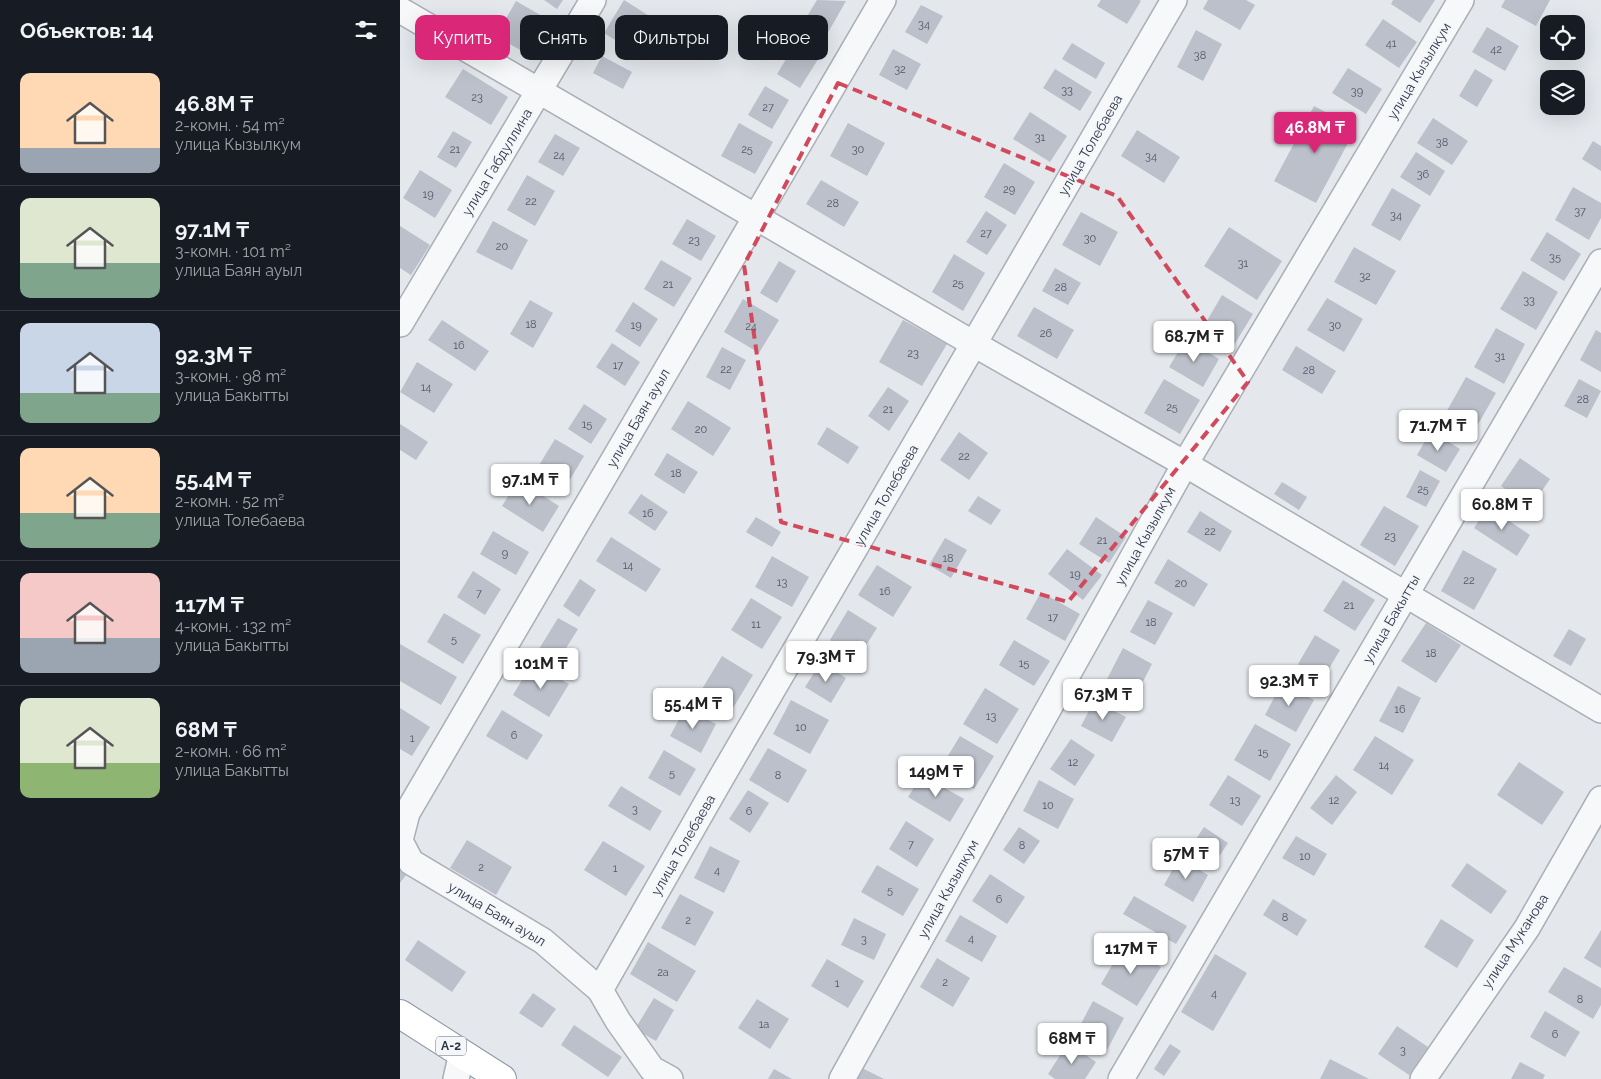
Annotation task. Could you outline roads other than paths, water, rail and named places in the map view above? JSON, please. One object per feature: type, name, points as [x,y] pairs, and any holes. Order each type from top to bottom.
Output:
[{"type":"highway","name":"A-2","points":[[400,1014],[459,1066],[502,1079]]},
{"type":"street","name":"улица Габдуллина","points":[[400,324],[540,92],[593,0]]},
{"type":"street","name":"улица Баян ауыл","points":[[658,1076],[618,1021],[600,990],[543,941],[411,862],[400,841],[407,813],[883,0]]},
{"type":"street","name":"улица Толебаева","points":[[600,990],[1174,0]]},
{"type":"street","name":"улица Кызылкум","points":[[842,1079],[1185,464],[1461,0]]},
{"type":"street","points":[[400,10],[974,344],[1185,464],[1601,710]]},
{"type":"street","name":"улица Бакытты","points":[[1121,1079],[1601,262]]},
{"type":"street","name":"улица Муканова","points":[[1423,1079],[1527,928],[1601,799]]}]
